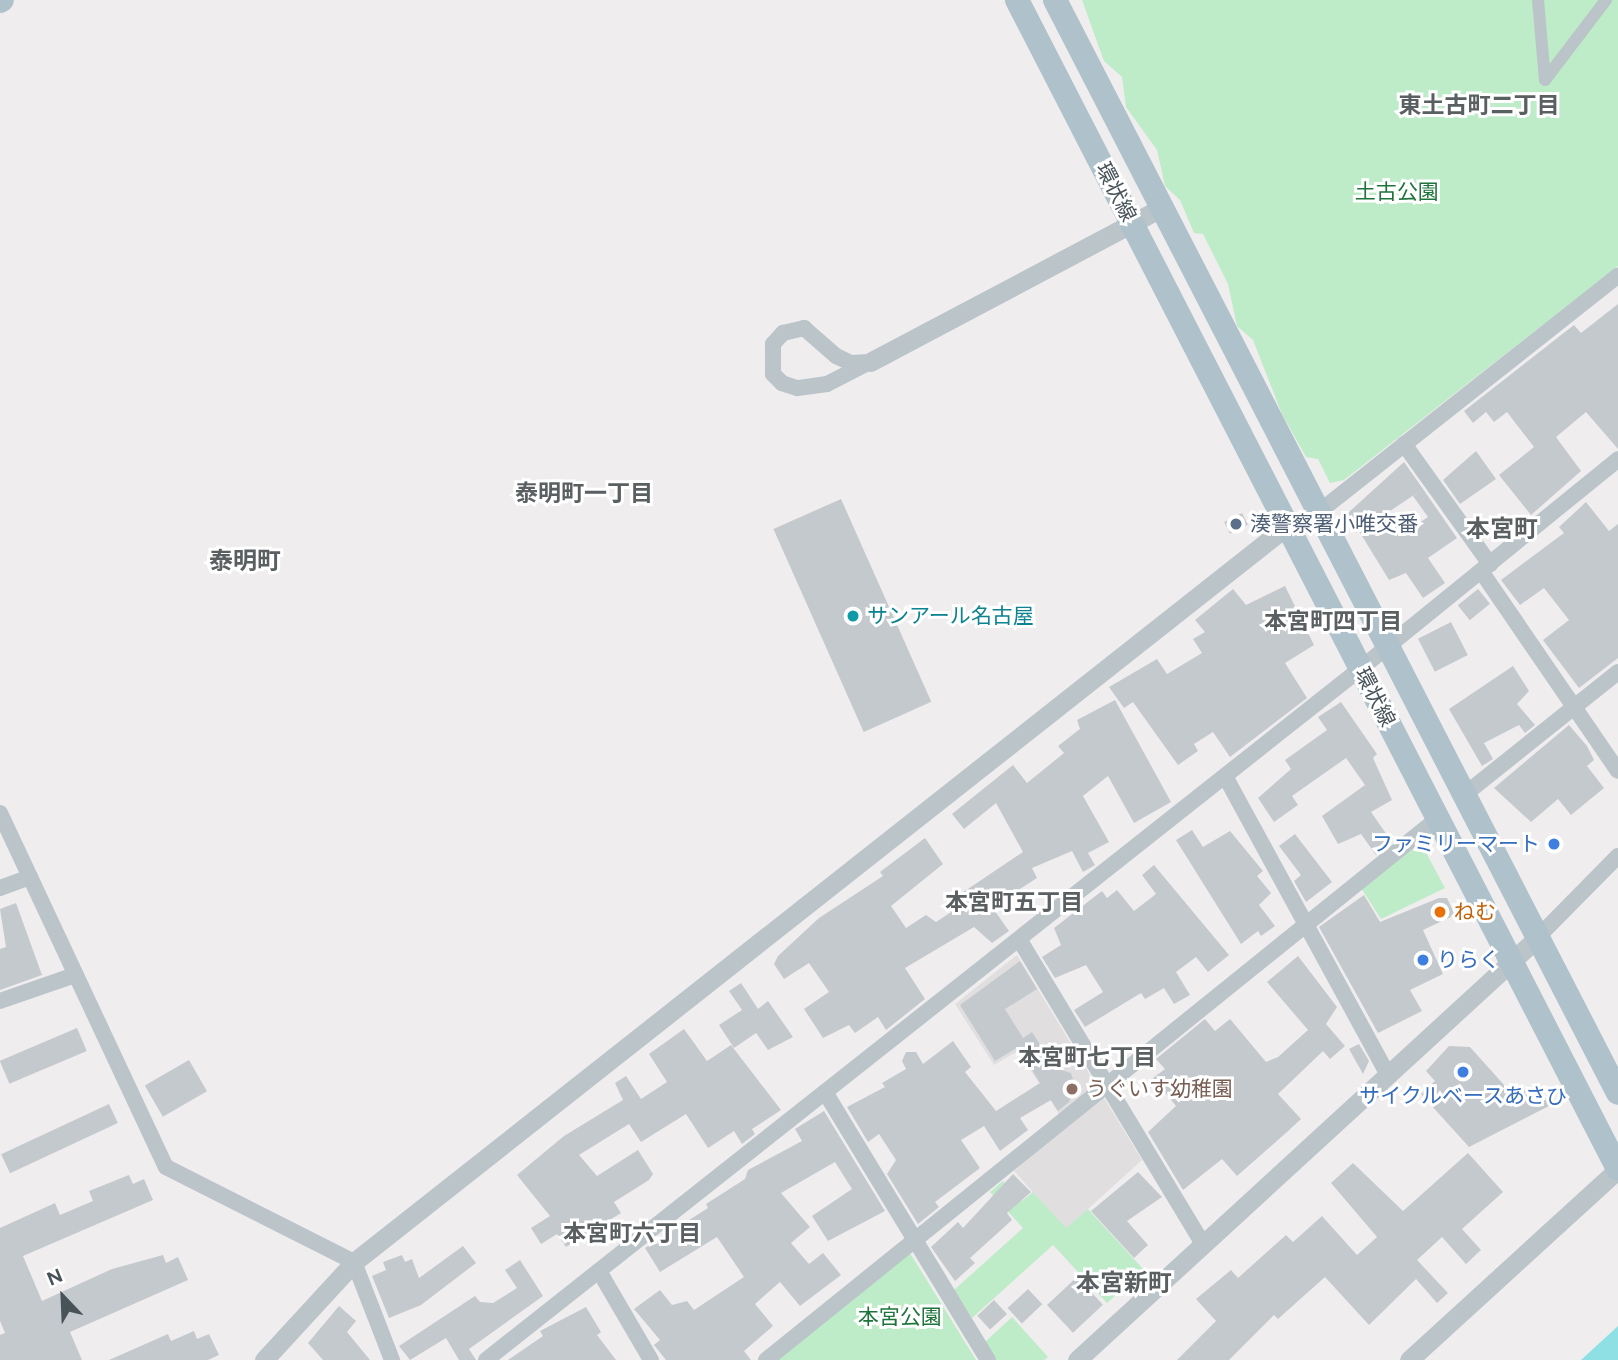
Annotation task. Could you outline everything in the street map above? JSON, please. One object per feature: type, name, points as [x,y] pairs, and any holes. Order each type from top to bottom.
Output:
[{"type":"main road","name":"環状線","points":[[1017,0],[1618,1169]]},
{"type":"main road","name":"環状線","points":[[1055,0],[1618,1093]]},
{"type":"street","points":[[1538,0],[1545,80],[1606,0]]},
{"type":"street","points":[[870,362],[851,363],[836,356],[804,328],[783,333],[770,356],[773,373],[797,388],[827,384],[870,362],[1131,223],[1163,207]]},
{"type":"street","points":[[1320,511],[1618,276]]},
{"type":"street","points":[[1404,444],[1618,771]]},
{"type":"street","points":[[486,1360],[1389,647],[1618,459]]},
{"type":"street","points":[[264,1360],[354,1262],[1287,526]]},
{"type":"street","points":[[1464,795],[1618,671]]},
{"type":"street","points":[[1225,776],[1269,849],[1303,923],[1388,1075]]},
{"type":"street","points":[[0,813],[166,1167],[354,1262],[392,1360]]},
{"type":"street","points":[[766,1360],[1303,923],[1437,819]]},
{"type":"street","points":[[1077,1360],[1537,939],[1618,856]]},
{"type":"street","points":[[0,888],[30,877]]},
{"type":"street","points":[[1019,939],[1203,1244]]},
{"type":"street","points":[[0,1001],[75,975]]},
{"type":"street","points":[[825,1092],[988,1360]]},
{"type":"street","points":[[1409,1360],[1618,1169]]},
{"type":"street","points":[[599,1271],[652,1360]]},
{"type":"shaded area","name":"うぐいす幼稚園","points":[[1017,955],[1142,1160],[1066,1229],[1014,1171],[1067,1126],[1018,1051],[994,1065],[955,1004]]},
{"type":"green space","name":"土古公園","points":[[1082,0],[1618,0],[1618,266],[1344,480],[1330,483],[1318,459],[1306,457],[1282,414],[1253,340],[1237,326],[1228,284],[1203,234],[1194,233],[1180,200],[1165,186],[1157,150],[1126,107],[1122,77],[1104,61]]},
{"type":"green space","points":[[1414,848],[1424,849],[1445,888],[1381,919],[1361,888]]},
{"type":"green space","points":[[1003,1181],[1022,1201],[1033,1192],[1066,1228],[1088,1209],[1144,1270],[1107,1303],[1053,1245],[972,1318],[954,1290],[1023,1228],[990,1192]]},
{"type":"green space","name":"本宮公園","points":[[910,1253],[976,1360],[778,1360]]},
{"type":"green space","points":[[1012,1317],[1048,1357],[1044,1360],[995,1360],[985,1342]]},
{"type":"water","points":[[1618,1326],[1618,1360],[1581,1360]]},
{"type":"building","points":[[1618,304],[1618,449],[1586,412],[1556,437],[1581,471],[1531,515],[1499,475],[1534,447],[1507,412],[1494,422],[1486,412],[1473,423],[1464,411],[1574,325],[1581,333]]},
{"type":"building","points":[[1476,451],[1496,479],[1460,504],[1443,480]]},
{"type":"building","points":[[1404,462],[1423,489],[1457,538],[1428,558],[1445,583],[1423,598],[1406,573],[1389,580],[1348,513]],"holes":[[[1423,489],[1413,496],[1428,517],[1401,535],[1387,513]]]},
{"type":"building","name":"サンアール名古屋","points":[[841,499],[931,702],[864,732],[773,529]]},
{"type":"building","points":[[1586,502],[1609,531],[1618,524],[1618,658],[1579,688],[1543,640],[1569,620],[1544,588],[1520,605],[1501,580],[1564,533],[1559,527]]},
{"type":"building","name":"湊警察署小唯交番","points":[[1242,513],[1248,525],[1230,534],[1224,522]]},
{"type":"building","points":[[1285,586],[1314,645],[1285,663],[1307,698],[1230,757],[1213,732],[1194,744],[1198,751],[1178,765],[1133,702],[1124,708],[1109,687],[1157,659],[1167,674],[1202,653],[1193,639],[1205,632],[1195,620],[1233,589],[1246,605]]},
{"type":"building","points":[[1478,589],[1490,604],[1470,620],[1458,605]]},
{"type":"building","points":[[1451,622],[1468,655],[1435,672],[1418,639]]},
{"type":"building","points":[[1513,666],[1529,691],[1517,704],[1535,725],[1525,733],[1519,725],[1484,743],[1493,759],[1482,766],[1449,709]]},
{"type":"building","points":[[1115,700],[1171,802],[1134,823],[1108,776],[1083,796],[1109,842],[1088,853],[1095,865],[1083,872],[1072,851],[1032,868],[1037,878],[992,907],[1009,931],[992,943],[974,927],[905,968],[925,999],[886,1030],[878,1017],[855,1033],[849,1025],[823,1038],[804,1009],[829,992],[809,963],[784,979],[774,964],[778,956],[819,918],[883,876],[880,872],[925,838],[943,864],[891,906],[906,928],[926,915],[936,922],[959,907],[953,899],[1023,852],[996,803],[964,829],[952,814],[1013,765],[1027,783],[1064,753],[1058,746],[1080,729],[1077,720]]},
{"type":"building","points":[[1341,702],[1377,754],[1373,758],[1392,800],[1371,812],[1392,842],[1376,855],[1361,834],[1338,844],[1322,816],[1365,785],[1346,758],[1292,796],[1298,805],[1274,822],[1258,798],[1291,769],[1285,760],[1327,730],[1318,717]]},
{"type":"building","points":[[1569,725],[1587,746],[1594,760],[1587,766],[1604,788],[1571,815],[1558,799],[1531,822],[1494,788]]},
{"type":"building","points":[[1192,830],[1203,847],[1230,831],[1263,871],[1257,876],[1271,893],[1259,905],[1275,926],[1261,936],[1258,931],[1241,944],[1176,840]]},
{"type":"building","points":[[1295,834],[1332,882],[1306,902],[1294,881],[1301,875],[1279,846]]},
{"type":"building","points":[[1154,865],[1229,955],[1208,972],[1196,957],[1176,972],[1190,995],[1174,1004],[1164,988],[1145,999],[1141,993],[1085,1027],[1074,1010],[1103,992],[1086,965],[1055,978],[1042,957],[1061,945],[1054,928],[1102,891],[1107,898],[1117,890],[1134,911],[1156,894],[1142,875]]},
{"type":"building","points":[[1364,895],[1380,922],[1439,898],[1447,898],[1455,915],[1423,930],[1443,974],[1410,990],[1422,1011],[1378,1033],[1319,927]]},
{"type":"building","points":[[16,903],[42,975],[0,990],[0,949],[6,947],[0,909]]},
{"type":"building","points":[[1298,956],[1337,1007],[1326,1024],[1345,1046],[1330,1059],[1323,1051],[1278,1094],[1301,1119],[1287,1132],[1237,1176],[1222,1159],[1183,1190],[1148,1132],[1176,1106],[1153,1078],[1165,1069],[1156,1059],[1205,1019],[1215,1031],[1230,1019],[1266,1062],[1278,1057],[1308,1030],[1267,982]]},
{"type":"building","points":[[1020,961],[1037,989],[1005,1009],[1023,1038],[1032,1032],[1055,1068],[1071,1073],[1075,1085],[1069,1102],[1058,1111],[1051,1100],[1020,1118],[1028,1130],[1000,1151],[984,1126],[961,1140],[980,1168],[935,1202],[939,1207],[918,1224],[887,1174],[896,1160],[879,1134],[868,1142],[847,1107],[885,1087],[882,1083],[906,1069],[902,1061],[906,1052],[916,1052],[923,1064],[953,1041],[971,1067],[965,1072],[996,1111],[1040,1083],[1018,1047],[995,1061],[960,1005]]},
{"type":"building","points":[[741,983],[758,1009],[768,1001],[793,1037],[768,1050],[756,1033],[734,1048],[719,1025],[742,1010],[729,991]]},
{"type":"building","points":[[77,1028],[87,1051],[9,1084],[0,1061]]},
{"type":"building","points":[[684,1029],[707,1061],[731,1045],[781,1110],[752,1129],[755,1134],[742,1144],[734,1131],[708,1148],[686,1114],[641,1142],[629,1124],[579,1155],[597,1176],[638,1150],[653,1174],[649,1180],[614,1202],[621,1213],[566,1247],[557,1234],[541,1244],[531,1228],[550,1216],[517,1175],[564,1136],[623,1100],[615,1083],[626,1076],[641,1099],[667,1082],[649,1054]]},
{"type":"building","points":[[1359,1044],[1369,1061],[1363,1074],[1349,1049]]},
{"type":"building","points":[[1449,1046],[1470,1047],[1514,1096],[1538,1084],[1549,1106],[1469,1147],[1421,1094],[1435,1081],[1426,1071]]},
{"type":"building","points":[[189,1060],[207,1091],[163,1117],[145,1086]]},
{"type":"building","points":[[109,1104],[118,1123],[10,1173],[1,1154]]},
{"type":"building","points":[[824,1111],[885,1211],[828,1241],[812,1216],[852,1189],[835,1162],[781,1193],[810,1227],[791,1243],[809,1264],[823,1253],[841,1275],[800,1306],[780,1282],[755,1304],[773,1326],[744,1351],[751,1360],[666,1360],[654,1345],[660,1340],[634,1309],[660,1290],[672,1305],[687,1301],[694,1310],[744,1277],[717,1237],[660,1272],[645,1248],[708,1208],[706,1204],[745,1179],[748,1170],[802,1141],[795,1129]]},
{"type":"building","points":[[1468,1153],[1503,1192],[1462,1229],[1481,1250],[1466,1264],[1442,1237],[1417,1260],[1448,1293],[1437,1303],[1416,1279],[1369,1325],[1325,1277],[1278,1319],[1274,1315],[1229,1360],[1177,1360],[1216,1321],[1196,1299],[1231,1270],[1238,1278],[1286,1235],[1293,1242],[1322,1216],[1357,1255],[1377,1237],[1331,1183],[1353,1163],[1403,1211]]},
{"type":"building","points":[[1138,1172],[1162,1197],[1127,1221],[1148,1245],[1134,1258],[1091,1211]]},
{"type":"building","points":[[1013,1174],[1031,1192],[1007,1213],[1012,1220],[970,1258],[975,1263],[955,1281],[931,1247],[958,1222],[963,1228]]},
{"type":"building","points":[[129,1175],[133,1184],[144,1179],[153,1200],[23,1256],[42,1301],[112,1269],[163,1255],[166,1263],[178,1257],[188,1280],[70,1332],[82,1360],[0,1360],[0,1335],[5,1333],[0,1321],[0,1228],[55,1203],[60,1215],[93,1201],[89,1191]]},
{"type":"building","points":[[463,1246],[476,1263],[421,1305],[389,1318],[372,1276],[386,1270],[383,1262],[402,1255],[405,1262],[412,1259],[419,1278]]},
{"type":"building","points":[[520,1260],[543,1296],[469,1349],[476,1360],[459,1360],[446,1338],[410,1360],[399,1346],[475,1296],[480,1302],[493,1303],[517,1288],[505,1270]]},
{"type":"building","points":[[1077,1277],[1103,1305],[1073,1333],[1047,1305]]},
{"type":"building","points":[[1028,1289],[1042,1304],[1022,1323],[1008,1308]]},
{"type":"building","points":[[994,1300],[1007,1314],[990,1330],[977,1316]]},
{"type":"building","points":[[339,1306],[356,1321],[347,1332],[370,1360],[323,1360],[308,1343]]},
{"type":"building","points":[[586,1307],[601,1332],[597,1335],[616,1360],[508,1360],[543,1336],[540,1331]]},
{"type":"building","points":[[194,1331],[197,1339],[209,1334],[219,1355],[208,1360],[109,1360],[168,1334],[171,1341]]},
{"type":"place","name":"湊警察署小唯交番","points":[[1236,524]]},
{"type":"place","name":"サンアール名古屋","points":[[853,616]]},
{"type":"place","name":"ファミリーマート","points":[[1554,844]]},
{"type":"place","name":"ねむ","points":[[1440,912]]},
{"type":"place","name":"りらく","points":[[1423,960]]},
{"type":"place","name":"サイクルベースあさひ","points":[[1463,1072]]},
{"type":"place","name":"うぐいす幼稚園","points":[[1072,1089]]},
{"type":"district","name":"東土古町二丁目","points":[[1479,105]]},
{"type":"district","name":"泰明町一丁目","points":[[584,493]]},
{"type":"district","name":"本宮町","points":[[1502,529]]},
{"type":"district","name":"泰明町","points":[[245,561]]},
{"type":"district","name":"本宮町四丁目","points":[[1333,621]]},
{"type":"district","name":"本宮町五丁目","points":[[1014,902]]},
{"type":"district","name":"本宮町七丁目","points":[[1087,1057]]},
{"type":"district","name":"本宮町六丁目","points":[[632,1233]]},
{"type":"district","name":"本宮新町","points":[[1124,1283]]}]
